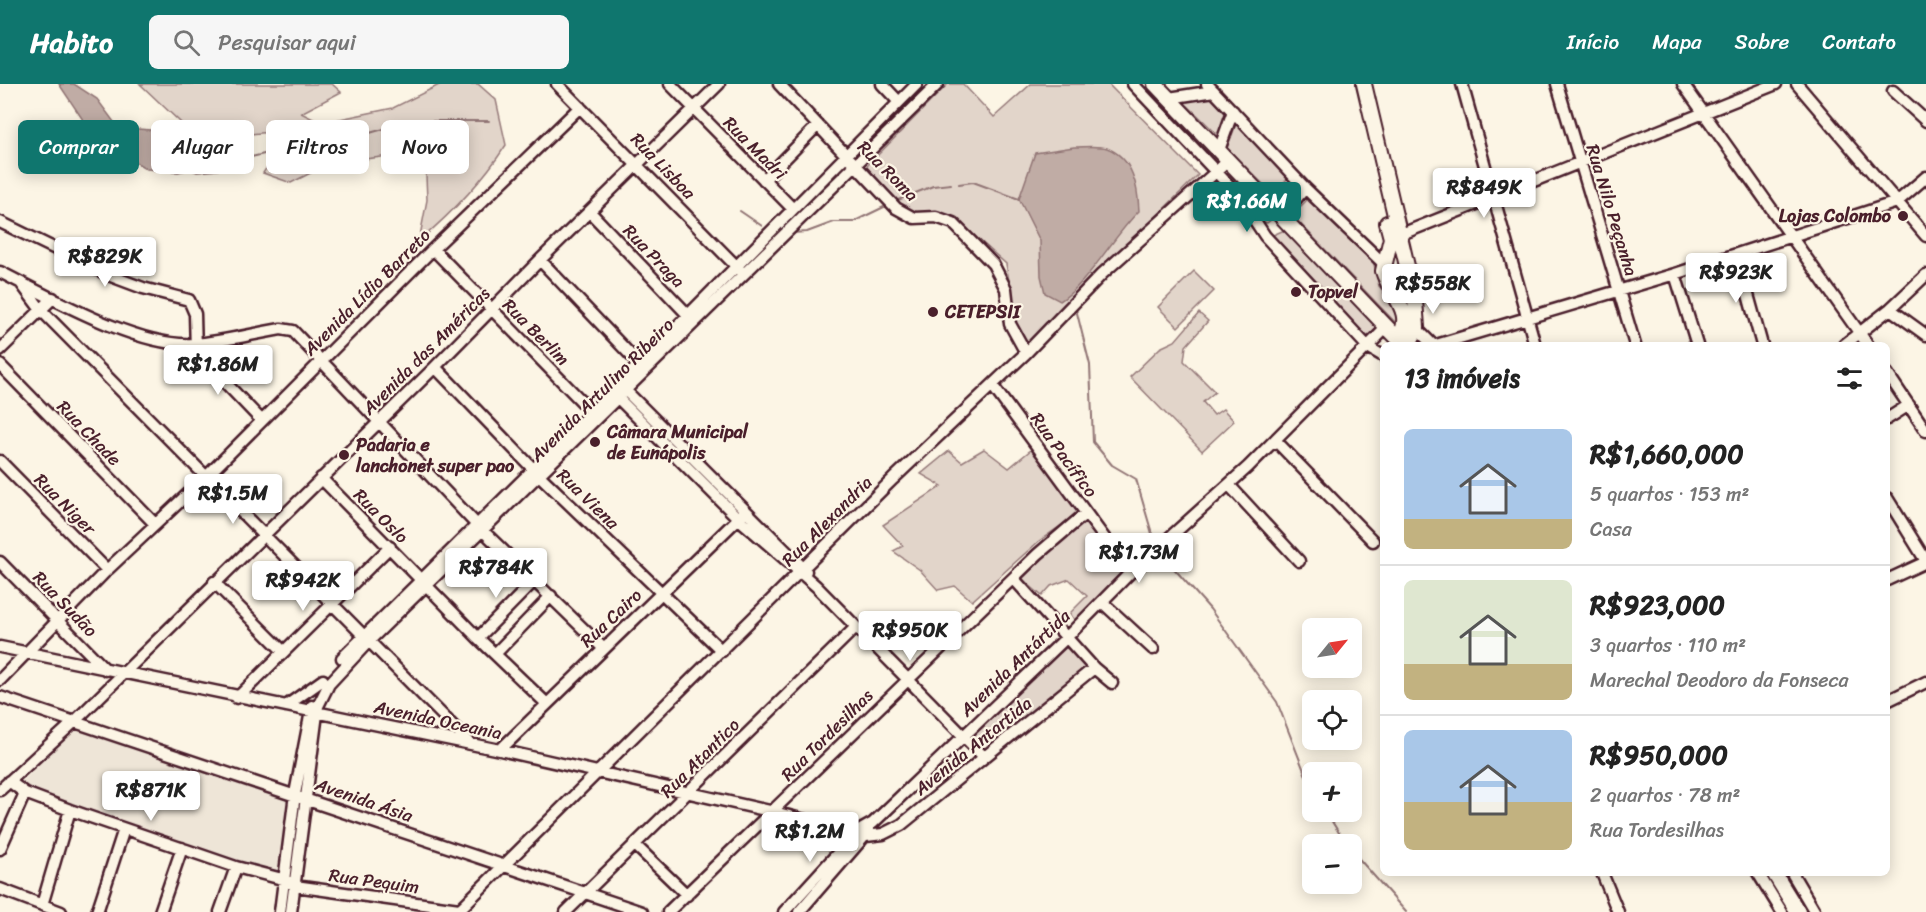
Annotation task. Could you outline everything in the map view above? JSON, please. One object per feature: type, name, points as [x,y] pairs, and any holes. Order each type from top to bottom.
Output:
[{"type":"main road","points":[[1155,84],[1403,342]]},
{"type":"main road","points":[[1355,84],[1395,237],[1405,259],[1415,300],[1411,324],[1404,342]]},
{"type":"main road","points":[[1364,84],[1383,188]]},
{"type":"main road","points":[[1395,237],[1383,273],[1411,324]]},
{"type":"main road","points":[[1385,262],[1405,259]]},
{"type":"main road","points":[[1389,285],[1410,280]]},
{"type":"main road","points":[[1776,876],[1798,912]]},
{"type":"street","name":"Rua Lisboa","points":[[557,84],[740,269]]},
{"type":"street","name":"Rua Madri","points":[[670,84],[793,209]]},
{"type":"street","name":"Avenida das Américas","points":[[0,790],[74,722],[719,84]]},
{"type":"street","name":"Rua Roma","points":[[779,84],[896,208],[914,218],[936,217],[953,223],[993,264],[1006,289],[1010,324],[1026,353]]},
{"type":"street","points":[[882,84],[899,102]]},
{"type":"street","name":"Avenida Artulino Ribeiro","points":[[740,269],[846,153],[917,84]]},
{"type":"street","name":"Avenida Artulino Ribeiro","points":[[291,912],[290,883],[295,794],[323,680],[619,391],[740,269],[856,164],[938,84]]},
{"type":"street","points":[[1133,84],[1238,195],[1265,236],[1285,260],[1368,347],[1380,354]]},
{"type":"street","points":[[1462,84],[1534,342]]},
{"type":"street","name":"Rua Nilo Peçanha","points":[[1557,84],[1634,342]]},
{"type":"street","points":[[1683,84],[1866,342]]},
{"type":"street","points":[[1395,237],[1776,84]]},
{"type":"street","points":[[1797,84],[1926,236]]},
{"type":"street","points":[[1168,98],[1211,88],[1305,188],[1385,262]]},
{"type":"street","points":[[1893,91],[1926,121]]},
{"type":"street","name":"Avenida Lídio Barreto","points":[[0,680],[107,570],[206,477],[433,249],[580,107]]},
{"type":"street","points":[[1219,150],[1233,111]]},
{"type":"street","points":[[764,180],[818,125]]},
{"type":"street","name":"Rua Alexandria","points":[[458,911],[801,570],[1026,353],[1102,274],[1228,161]]},
{"type":"street","points":[[1445,342],[1737,255],[1897,202],[1926,177]]},
{"type":"street","points":[[1282,216],[1305,188]]},
{"type":"street","name":"Rua Praga","points":[[590,212],[691,318]]},
{"type":"street","points":[[0,222],[111,276],[143,288],[185,297],[192,304],[195,314],[195,348],[262,421]]},
{"type":"street","name":"Rua Berlim","points":[[433,249],[592,412]]},
{"type":"street","points":[[1737,255],[1761,342]]},
{"type":"street","points":[[540,260],[643,367]]},
{"type":"street","points":[[0,272],[124,330],[195,348],[281,329],[288,329],[298,335],[480,527],[603,648]]},
{"type":"street","points":[[1675,274],[1695,342]]},
{"type":"street","points":[[1848,342],[1890,309],[1926,275]]},
{"type":"street","points":[[21,283],[41,310],[471,744]]},
{"type":"street","points":[[0,350],[53,298]]},
{"type":"street","points":[[1890,309],[1926,335]]},
{"type":"street","points":[[1411,324],[1432,342]]},
{"type":"street","name":"Avenida Antártida","points":[[784,912],[1130,573],[1275,440],[1387,327]]},
{"type":"street","name":"Rua Chade","points":[[0,365],[155,524]]},
{"type":"street","name":"Rua Viena","points":[[435,367],[536,471],[722,651]]},
{"type":"street","points":[[1890,377],[1926,431]]},
{"type":"street","name":"Rua Pacífico","points":[[992,385],[1130,573]]},
{"type":"street","points":[[619,391],[742,515],[801,570],[984,758]]},
{"type":"street","name":"Avenida Artulino Ribeiro","points":[[536,471],[592,412],[619,391]]},
{"type":"street","points":[[1890,417],[1909,405]]},
{"type":"street","points":[[1275,440],[1373,541]]},
{"type":"street","name":"Rua Niger","points":[[0,461],[107,570]]},
{"type":"street","name":"Rua Oslo","points":[[321,478],[478,638],[546,703]]},
{"type":"street","points":[[1228,485],[1299,561]]},
{"type":"street","points":[[1890,503],[1926,561],[1890,579]]},
{"type":"street","name":"Rua Tordesilhas","points":[[670,911],[774,812],[907,679],[1038,554],[1086,513]]},
{"type":"street","name":"Rua Cairo","points":[[500,750],[742,515]]},
{"type":"street","points":[[237,698],[390,548]]},
{"type":"street","name":"Rua Sudão","points":[[0,562],[106,670]]},
{"type":"street","points":[[1014,579],[1094,668],[1112,682]]},
{"type":"street","points":[[478,638],[535,580]]},
{"type":"street","points":[[214,582],[283,651]]},
{"type":"street","points":[[495,654],[551,596]]},
{"type":"street","points":[[1102,602],[1153,649]]},
{"type":"street","name":"Rua Atantico","points":[[566,912],[856,627]]},
{"type":"street","name":"Avenida Artulino Ribeiro","points":[[290,883],[306,797],[314,711],[329,684],[365,639]]},
{"type":"street","name":"Avenida Oceania","points":[[0,647],[237,698],[314,711],[500,750],[862,834]]},
{"type":"street","name":"Avenida Antartida","points":[[862,834],[883,834],[901,825],[1094,668]]},
{"type":"street","points":[[286,706],[323,680]]},
{"type":"street","points":[[1890,700],[1926,682]]},
{"type":"street","name":"Avenida Ásia","points":[[0,697],[182,760],[306,797],[642,912]]},
{"type":"street","name":"Rua Pequim","points":[[9,781],[25,793],[70,810],[236,867],[290,883],[458,911]]},
{"type":"street","points":[[0,849],[25,793]]},
{"type":"street","points":[[42,905],[70,810]]},
{"type":"street","points":[[97,912],[124,828]]},
{"type":"street","name":"Avenida Antártida","points":[[799,912],[862,834]]},
{"type":"street","points":[[635,845],[687,895]]},
{"type":"street","points":[[160,912],[182,848]]},
{"type":"street","points":[[220,912],[236,867]]},
{"type":"street","points":[[1603,876],[1618,912]]},
{"type":"street","points":[[1760,876],[1782,912]]},
{"type":"street","points":[[1774,876],[1771,892],[1775,900]]},
{"type":"street","points":[[1794,876],[1815,912]]},
{"type":"street","points":[[280,912],[290,883]]},
{"type":"street","points":[[0,889],[61,912]]},
{"type":"shaded area","points":[[59,84],[74,84],[97,99],[113,120],[83,120]]},
{"type":"shaded area","points":[[140,84],[332,84],[341,92],[301,113],[315,120],[266,120],[266,133],[254,134],[254,120],[178,120]]},
{"type":"shaded area","points":[[441,84],[478,84],[496,100],[506,145],[466,196],[419,241],[427,200],[426,174],[469,174],[469,120],[381,120],[381,157],[369,158],[369,120],[335,120],[393,108]]},
{"type":"shaded area","points":[[948,84],[963,84],[994,117],[1031,84],[1108,84],[1198,175],[1028,343],[1017,326],[1006,264],[955,218],[899,211],[864,169]]},
{"type":"shaded area","points":[[1211,95],[1227,112],[1219,136],[1182,100]]},
{"type":"shaded area","points":[[1237,122],[1288,178],[1277,190],[1271,192],[1227,148]]},
{"type":"shaded area","points":[[139,129],[151,130],[151,169],[139,164]]},
{"type":"shaded area","points":[[1074,147],[1103,147],[1123,159],[1135,183],[1139,211],[1080,284],[1060,301],[1045,293],[1041,276],[1040,241],[1019,199],[1035,153]]},
{"type":"shaded area","points":[[266,168],[266,174],[309,174],[291,183],[263,173]]},
{"type":"shaded area","points":[[1229,168],[1272,214],[1272,219],[1267,223],[1261,221],[1240,189],[1224,173]]},
{"type":"shaded area","points":[[1308,199],[1373,260],[1379,286],[1392,299],[1399,319],[1395,322],[1292,215]]},
{"type":"shaded area","points":[[1287,229],[1379,326],[1367,337],[1274,241],[1273,235]]},
{"type":"shaded area","points":[[1194,271],[1214,291],[1178,327],[1158,307]]},
{"type":"shaded area","points":[[1199,313],[1208,321],[1186,346],[1184,361],[1215,392],[1203,402],[1214,415],[1223,409],[1234,421],[1202,451],[1130,377],[1160,348],[1175,341]]},
{"type":"shaded area","points":[[984,449],[1009,468],[1032,449],[1080,512],[1039,541],[972,601],[955,586],[938,590],[920,570],[893,551],[903,546],[883,525],[942,486],[921,474],[949,451],[962,462]]},
{"type":"shaded area","points":[[1085,521],[1122,572],[1075,621],[1070,613],[1087,596],[1069,579],[1051,586],[1042,596],[1021,578]]},
{"type":"shaded area","points":[[1065,645],[1086,667],[1001,738],[980,741],[967,737]]},
{"type":"shaded area","points":[[75,728],[287,801],[280,878],[18,786]]},
{"type":"waterway","points":[[254,156],[307,144],[359,136],[412,121],[489,121]]},
{"type":"waterway","points":[[959,184],[973,182],[1019,199]]},
{"type":"waterway","points":[[898,200],[933,186],[951,184]]},
{"type":"waterway","points":[[792,233],[807,232],[834,222],[853,222],[886,206]]},
{"type":"waterway","points":[[740,211],[762,226]]},
{"type":"waterway","points":[[1076,309],[1090,365],[1093,442],[1112,465],[1136,479],[1153,537]]},
{"type":"waterway","points":[[1162,555],[1210,609],[1277,702],[1302,766]]},
{"type":"waterway","points":[[1332,822],[1340,834]]},
{"type":"waterway","points":[[1362,862],[1406,912]]},
{"type":"place","name":"Lojas Colombo","points":[[1903,216]]},
{"type":"place","name":"Topvel","points":[[1296,292]]},
{"type":"place","name":"CETEPSII","points":[[933,312]]},
{"type":"place","name":"Câmara Municipal de Eunápolis","points":[[595,442]]},
{"type":"place","name":"Padaria e lanchonet super pao","points":[[344,455]]}]
